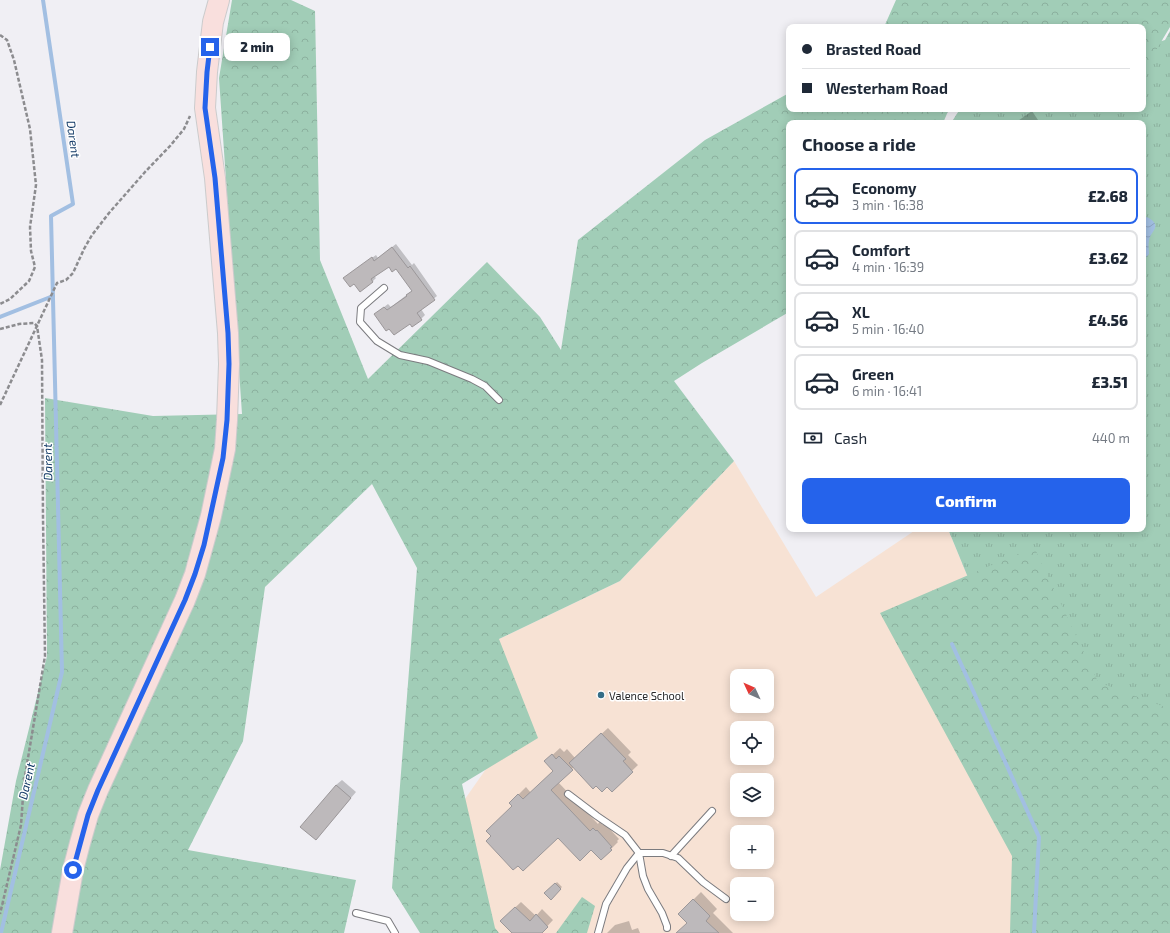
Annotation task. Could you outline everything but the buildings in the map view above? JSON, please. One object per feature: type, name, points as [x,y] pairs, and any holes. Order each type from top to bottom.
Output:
[{"type":"main road","points":[[62,933],[73,870],[88,815],[185,600],[195,574],[204,545],[225,449],[228,393],[228,333],[215,178],[205,108],[207,72],[213,22],[219,0]]},
{"type":"lane","points":[[384,288],[361,308],[360,322],[377,342],[400,355],[428,361],[472,379],[485,386],[499,400]]},
{"type":"lane","points":[[568,794],[625,836],[639,853],[643,876],[648,889],[662,913],[667,928]]},
{"type":"lane","points":[[671,856],[712,811]]},
{"type":"lane","points":[[639,853],[663,853],[678,858],[703,882],[726,899]]},
{"type":"lane","points":[[598,933],[606,904],[627,868],[639,853]]},
{"type":"lane","points":[[356,913],[388,921],[395,933]]},
{"type":"path","points":[[0,35],[7,40],[14,60],[30,129],[36,185],[30,227],[31,251],[34,267],[29,281],[10,299],[0,304]]},
{"type":"path","points":[[0,405],[57,283],[66,280],[73,273],[84,248],[92,235],[145,172],[175,141],[184,129],[195,109],[205,108]]},
{"type":"path","points":[[0,329],[19,324],[34,323],[37,326]]},
{"type":"path","points":[[0,914],[21,825],[24,782],[45,656],[42,360],[37,326]]},
{"type":"shaded area","name":"Valence School","points":[[734,461],[816,597],[913,532],[949,532],[1023,711],[1012,933],[490,933],[465,799],[493,759],[499,639],[620,581]]},
{"type":"green space","points":[[232,0],[291,0],[315,11],[320,260],[368,379],[487,262],[540,317],[561,350],[578,240],[705,140],[786,95],[786,112],[948,112],[944,120],[786,120],[786,314],[674,381],[734,461],[620,581],[499,639],[538,738],[462,784],[495,928],[499,933],[420,933],[392,888],[417,568],[372,484],[265,587],[243,741],[188,850],[356,880],[344,933],[0,933],[0,870],[16,781],[47,656],[45,398],[153,416],[242,414],[219,78]]},
{"type":"green space","points":[[896,0],[1170,0],[1170,27],[1146,67],[1146,24],[885,24]]},
{"type":"green space","points":[[1170,31],[1170,802],[1023,711],[949,532],[1146,532],[1146,120],[953,120],[958,112],[1146,112],[1146,46],[1165,40]]},
{"type":"green space","points":[[1034,547],[1098,682],[1170,709],[1170,933],[1010,933],[1012,856],[880,613]]},
{"type":"green space","points":[[582,897],[595,906],[587,933],[556,933]]},
{"type":"water","points":[[1146,217],[1155,223],[1155,229],[1150,237],[1149,254],[1146,258]]},
{"type":"waterway","name":"Darent","points":[[1,933],[62,672],[51,216],[73,204],[43,0]]},
{"type":"waterway","points":[[0,317],[53,296]]},
{"type":"waterway","points":[[952,644],[1039,837],[1034,933]]},
{"type":"place","name":"Valence School","points":[[601,695]]},
{"type":"route","points":[[73,870],[88,815],[98,790],[185,600],[195,574],[204,545],[225,449],[229,364],[228,333],[215,178],[205,108],[210,47]]}]
